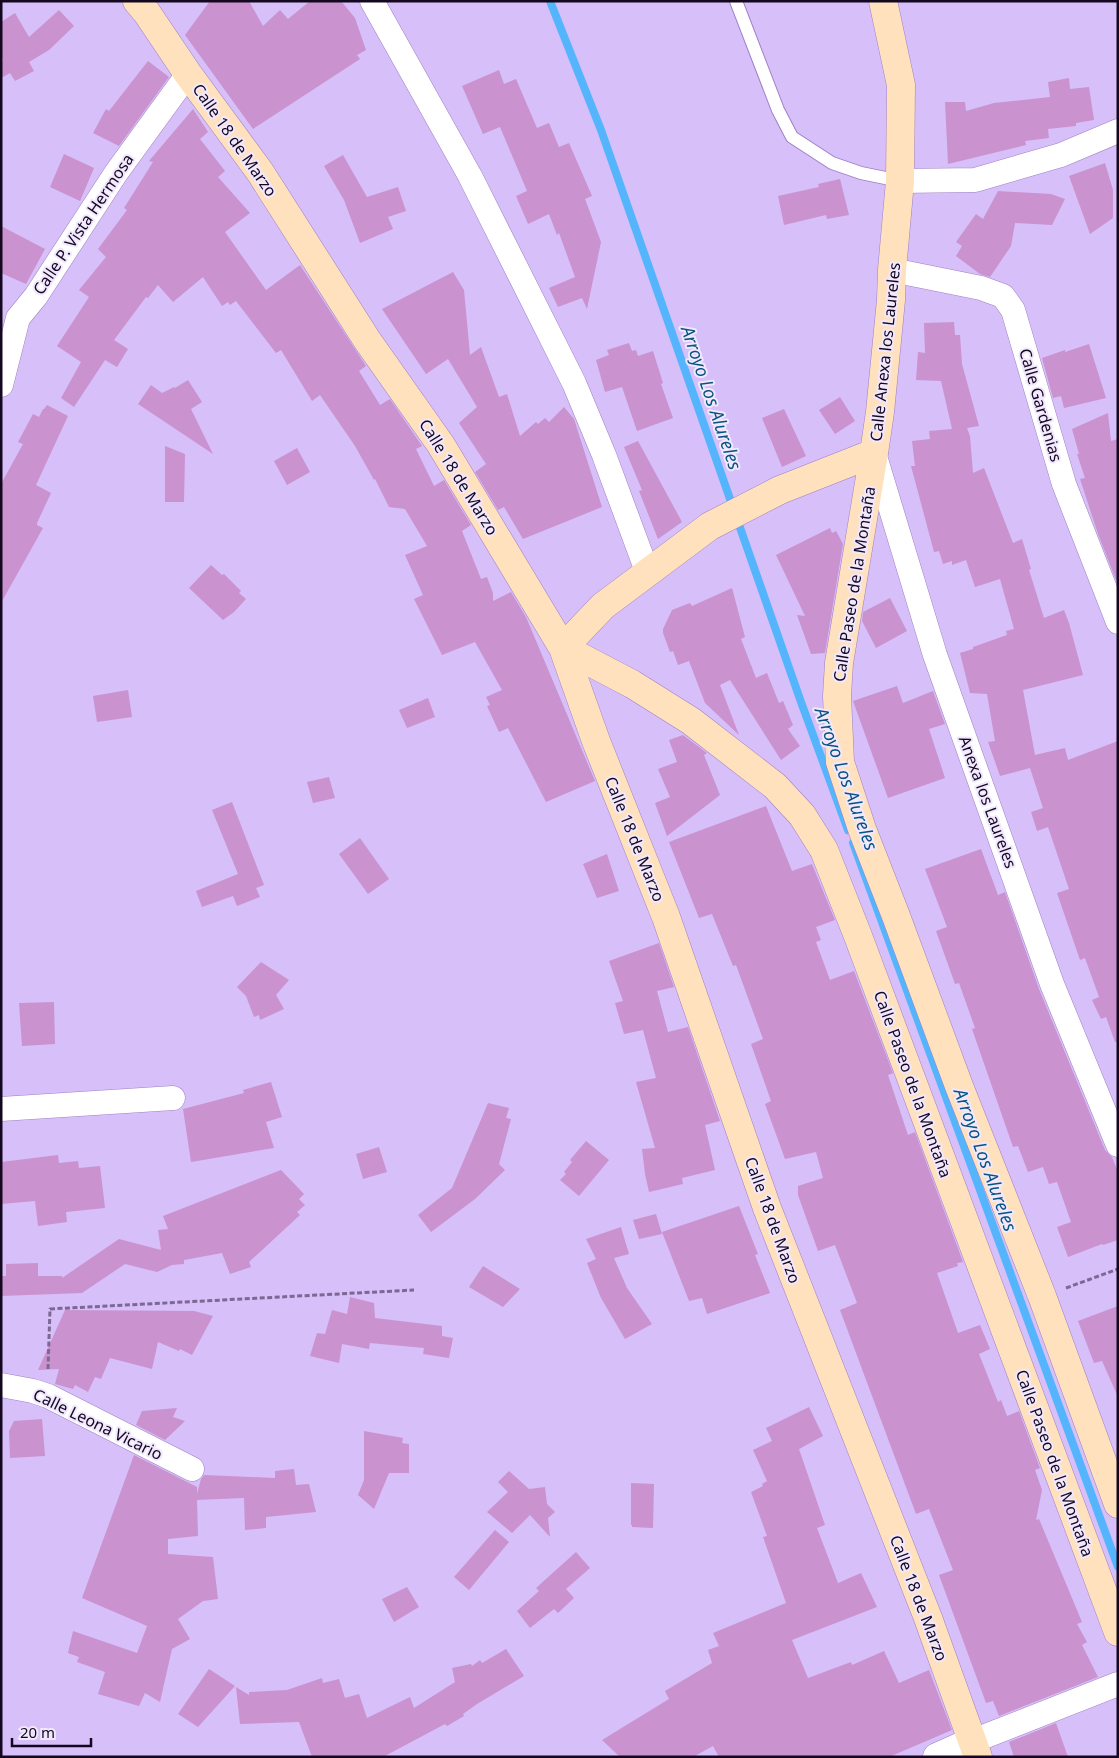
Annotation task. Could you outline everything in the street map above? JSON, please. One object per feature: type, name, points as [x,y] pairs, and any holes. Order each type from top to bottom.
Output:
[{"type":"main road","name":"Calle 18 de Marzo","points":[[137,1],[260,172],[367,340],[441,445],[563,648],[596,741],[666,917],[767,1208],[928,1618],[975,1749]]},
{"type":"main road","name":"Calle Anexa los Laureles","points":[[563,648],[603,606],[710,526],[780,490],[874,453],[891,300],[900,181],[901,85],[883,1]]},
{"type":"main road","name":"Calle Paseo de la Montaña","points":[[874,453],[839,663],[837,696],[840,762],[862,829],[962,1095],[1042,1296],[1118,1504]]},
{"type":"main road","name":"Calle Paseo de la Montaña","points":[[563,648],[632,684],[691,721],[775,786],[802,815],[824,850],[858,936],[1118,1632]]},
{"type":"street","points":[[372,1],[470,176],[574,383],[604,455],[648,571]]},
{"type":"street","name":"Calle P. Vista Hermosa","points":[[1,385],[18,318],[36,296],[116,173],[188,74]]},
{"type":"street","points":[[900,181],[975,180],[1061,155],[1118,131]]},
{"type":"street","name":"Calle Gardenias","points":[[892,270],[981,288],[1003,296],[1013,310],[1064,484],[1118,622]]},
{"type":"street","name":"Anexa los Laureles","points":[[874,453],[935,655],[1052,984],[1118,1145]]},
{"type":"street","points":[[1,1109],[173,1098]]},
{"type":"street","name":"Calle Leona Vicario","points":[[1,1385],[48,1396],[192,1469]]},
{"type":"street","points":[[937,1757],[975,1749],[1118,1684]]},
{"type":"lane","points":[[736,1],[778,110],[792,137],[832,163],[861,173],[900,181]]},
{"type":"path","points":[[1042,1296],[1118,1269]]},
{"type":"path","points":[[48,1396],[50,1309],[414,1290]]},
{"type":"building","points":[[210,1],[249,1],[263,26],[280,10],[288,19],[310,1],[341,1],[355,18],[366,50],[357,55],[360,59],[253,129],[185,35]]},
{"type":"building","points":[[59,10],[74,26],[49,50],[29,62],[34,71],[15,81],[10,73],[1,78],[1,62],[3,61],[1,57],[1,22],[15,13],[29,37]]},
{"type":"building","points":[[148,61],[169,77],[119,146],[93,133],[106,109],[109,111]]},
{"type":"building","points":[[499,70],[504,84],[516,79],[537,128],[549,123],[559,147],[569,143],[592,196],[585,199],[601,242],[587,309],[582,298],[558,307],[549,288],[575,277],[559,233],[557,235],[549,214],[528,224],[516,196],[527,191],[500,127],[483,134],[462,86]]},
{"type":"building","points":[[1069,78],[1070,89],[1089,87],[1094,120],[1076,123],[1076,126],[1048,129],[1049,138],[1025,141],[1026,145],[948,164],[945,102],[965,102],[966,111],[994,103],[1050,97],[1048,82]]},
{"type":"building","points":[[193,109],[208,132],[200,139],[225,171],[218,177],[250,213],[225,232],[266,290],[300,265],[366,366],[359,371],[380,405],[390,399],[422,446],[416,449],[434,486],[444,480],[471,525],[462,531],[481,579],[487,577],[493,593],[493,601],[511,592],[526,617],[595,781],[546,802],[508,728],[499,732],[487,706],[490,705],[486,697],[502,690],[475,642],[442,655],[414,599],[423,595],[405,555],[427,546],[405,509],[389,507],[355,446],[320,395],[312,401],[281,350],[276,353],[236,301],[230,305],[228,302],[222,306],[203,277],[173,302],[158,285],[148,298],[146,297],[114,340],[128,349],[117,367],[105,360],[74,407],[61,398],[81,362],[57,346],[89,297],[79,290],[106,257],[98,249],[127,210],[124,208],[153,162],[149,161]]},
{"type":"building","points":[[64,154],[94,168],[80,201],[50,187]]},
{"type":"building","points":[[343,155],[367,197],[398,187],[406,211],[388,217],[393,229],[360,243],[344,200],[324,166]]},
{"type":"building","points":[[1105,163],[1113,190],[1113,218],[1090,234],[1069,176]]},
{"type":"building","points":[[840,179],[849,215],[827,219],[826,215],[784,225],[778,196],[819,187],[818,184]]},
{"type":"building","points":[[998,191],[1051,194],[1065,199],[1052,225],[1015,223],[1011,246],[990,277],[980,274],[956,256],[962,246],[956,242],[976,214],[983,219]]},
{"type":"building","points":[[1,226],[45,249],[26,284],[1,273]]},
{"type":"building","points":[[453,272],[464,290],[470,355],[481,347],[499,397],[507,394],[520,436],[536,422],[538,424],[545,418],[549,422],[564,407],[574,419],[602,507],[523,539],[504,507],[498,510],[475,472],[486,464],[459,423],[477,407],[448,359],[426,374],[382,309]]},
{"type":"building","points":[[954,322],[955,335],[960,335],[962,364],[979,426],[967,428],[970,436],[973,473],[984,468],[1013,543],[1022,539],[1031,569],[1029,570],[1044,618],[1064,610],[1083,675],[1023,690],[1035,755],[1065,748],[1068,760],[1118,741],[1118,1042],[1115,1042],[1106,1017],[1101,1019],[1092,1000],[1099,997],[1085,958],[1080,960],[1057,893],[1069,889],[1048,827],[1037,831],[1031,812],[1043,808],[1030,768],[1000,776],[988,742],[995,741],[987,694],[970,693],[960,653],[1007,635],[1006,631],[1014,629],[1000,579],[975,587],[966,560],[952,565],[952,561],[943,564],[939,551],[934,552],[911,466],[915,466],[912,441],[930,439],[929,431],[952,429],[941,381],[916,380],[918,352],[925,353],[924,323]]},
{"type":"building","points":[[629,343],[632,351],[636,350],[638,356],[653,351],[663,383],[661,384],[673,418],[637,431],[622,387],[605,392],[596,360],[609,355],[607,350]]},
{"type":"building","points":[[1089,344],[1106,398],[1064,408],[1061,396],[1053,398],[1042,358]]},
{"type":"building","points":[[188,380],[202,402],[191,409],[213,454],[138,404],[151,385],[162,393]]},
{"type":"building","points":[[840,397],[855,421],[835,434],[819,410]]},
{"type":"building","points":[[47,405],[68,416],[36,485],[51,493],[37,523],[37,525],[43,528],[1,603],[1,484],[23,444],[18,442],[33,414],[39,417]]},
{"type":"building","points":[[784,409],[806,456],[782,467],[762,418]]},
{"type":"building","points":[[1108,413],[1111,441],[1118,439],[1118,580],[1116,580],[1098,534],[1080,479],[1085,478],[1077,454],[1079,454],[1072,429]]},
{"type":"building","points":[[638,441],[682,522],[658,539],[639,491],[642,490],[624,447]]},
{"type":"building","points":[[165,446],[185,454],[184,502],[165,502]]},
{"type":"building","points":[[297,448],[310,472],[287,485],[274,461]]},
{"type":"building","points":[[830,528],[832,533],[836,531],[843,544],[825,653],[811,654],[797,615],[805,616],[776,555]]},
{"type":"building","points":[[211,565],[222,575],[224,574],[241,591],[239,593],[246,599],[234,612],[223,620],[189,588]]},
{"type":"building","points":[[732,588],[745,637],[741,639],[756,678],[767,673],[779,703],[783,701],[793,725],[788,729],[800,746],[781,760],[730,680],[720,685],[739,735],[705,703],[689,661],[678,665],[673,651],[670,652],[663,633],[672,610],[690,603],[692,606]]},
{"type":"building","points":[[890,598],[907,631],[876,648],[862,621],[863,612]]},
{"type":"building","points":[[897,686],[903,703],[933,691],[945,724],[929,729],[945,778],[888,798],[853,701]]},
{"type":"building","points":[[128,690],[132,717],[97,722],[93,696]]},
{"type":"building","points":[[428,698],[435,717],[407,728],[399,710]]},
{"type":"building","points":[[683,735],[707,753],[704,755],[720,795],[667,836],[655,803],[670,797],[658,769],[677,762],[669,740]]},
{"type":"building","points":[[329,777],[335,798],[313,803],[307,782]]},
{"type":"building","points":[[232,802],[264,885],[256,888],[260,897],[237,906],[233,896],[202,907],[196,891],[238,874],[212,810]]},
{"type":"building","points":[[766,806],[792,871],[812,864],[835,920],[816,927],[821,940],[816,942],[830,980],[854,971],[893,1073],[888,1075],[908,1135],[915,1132],[963,1262],[957,1263],[958,1266],[937,1273],[958,1333],[980,1325],[990,1349],[979,1354],[998,1402],[1001,1400],[1007,1416],[1019,1411],[1040,1468],[1035,1470],[1042,1490],[1036,1520],[1039,1519],[1082,1622],[1077,1624],[1087,1642],[1082,1645],[1098,1677],[999,1716],[993,1701],[986,1703],[939,1575],[953,1570],[929,1509],[916,1514],[840,1310],[857,1303],[835,1245],[818,1251],[798,1195],[798,1186],[823,1178],[816,1152],[785,1159],[765,1104],[771,1101],[751,1044],[763,1039],[736,965],[733,966],[712,914],[699,918],[669,842]]},
{"type":"building","points":[[360,838],[389,879],[368,894],[339,854]]},
{"type":"building","points":[[981,849],[998,895],[1005,892],[1039,989],[1105,1150],[1112,1157],[1118,1172],[1118,1240],[1068,1257],[1057,1227],[1071,1222],[1057,1182],[1049,1184],[1043,1167],[1028,1172],[1018,1146],[1013,1147],[972,1029],[975,1028],[959,983],[955,984],[936,931],[947,927],[925,869]]},
{"type":"building","points":[[607,854],[619,891],[597,898],[583,864]]},
{"type":"building","points":[[659,943],[674,987],[657,991],[668,1032],[688,1027],[720,1121],[705,1125],[715,1170],[682,1178],[683,1184],[649,1192],[642,1149],[655,1148],[636,1082],[656,1078],[643,1030],[624,1034],[615,1003],[623,1001],[609,961]]},
{"type":"building","points":[[261,962],[289,980],[276,995],[284,1009],[260,1020],[259,1015],[254,1017],[246,996],[237,987]]},
{"type":"building","points":[[54,1002],[55,1044],[22,1046],[19,1003]]},
{"type":"building","points":[[271,1082],[282,1117],[266,1122],[274,1148],[191,1162],[183,1109],[244,1093],[243,1090]]},
{"type":"building","points":[[488,1103],[509,1108],[506,1118],[511,1119],[499,1164],[505,1170],[475,1199],[431,1232],[418,1215],[452,1188]]},
{"type":"building","points":[[586,1141],[609,1160],[579,1196],[560,1180],[566,1174],[564,1172],[572,1162],[570,1160]]},
{"type":"building","points":[[379,1147],[387,1172],[363,1179],[356,1154]]},
{"type":"building","points":[[58,1155],[59,1163],[78,1161],[79,1168],[100,1166],[105,1208],[66,1212],[67,1222],[38,1226],[35,1201],[1,1204],[1,1162]]},
{"type":"building","points":[[281,1170],[304,1194],[299,1199],[305,1205],[297,1212],[300,1215],[249,1262],[251,1267],[230,1274],[222,1253],[184,1260],[184,1264],[172,1265],[157,1272],[125,1264],[82,1293],[1,1296],[1,1276],[6,1276],[6,1264],[38,1263],[38,1276],[62,1276],[62,1278],[119,1239],[161,1250],[158,1230],[168,1229],[163,1216]]},
{"type":"building","points":[[739,1206],[758,1254],[755,1255],[770,1293],[707,1314],[702,1298],[689,1301],[662,1232]]},
{"type":"building","points":[[656,1214],[662,1234],[639,1239],[633,1220]]},
{"type":"building","points":[[621,1227],[629,1254],[614,1258],[627,1288],[652,1324],[625,1339],[601,1298],[587,1263],[596,1259],[586,1239]]},
{"type":"building","points":[[483,1266],[520,1289],[503,1307],[469,1287]]},
{"type":"building","points":[[350,1297],[374,1303],[375,1318],[442,1326],[442,1336],[453,1338],[449,1358],[423,1354],[424,1348],[370,1343],[369,1349],[342,1344],[339,1363],[310,1356],[317,1333],[325,1334],[332,1310],[347,1314]]},
{"type":"building","points":[[1118,1306],[1118,1397],[1102,1361],[1094,1363],[1078,1321]]},
{"type":"building","points":[[65,1310],[194,1311],[213,1316],[192,1355],[158,1342],[152,1369],[110,1358],[101,1379],[95,1377],[88,1392],[75,1385],[73,1389],[55,1384],[59,1369],[38,1370]]},
{"type":"building","points":[[809,1407],[823,1436],[799,1449],[825,1525],[817,1528],[838,1583],[861,1573],[877,1607],[792,1640],[808,1678],[851,1662],[852,1665],[884,1651],[899,1683],[929,1670],[952,1730],[889,1757],[719,1757],[713,1746],[693,1757],[620,1757],[602,1740],[669,1699],[665,1691],[712,1663],[708,1650],[719,1646],[713,1633],[786,1603],[763,1537],[767,1536],[751,1492],[763,1486],[762,1484],[767,1481],[753,1450],[772,1441],[766,1428]]},
{"type":"building","points":[[177,1408],[173,1417],[185,1421],[165,1440],[136,1425],[142,1411]]},
{"type":"building","points":[[42,1419],[45,1456],[10,1458],[9,1431],[14,1421]]},
{"type":"building","points":[[364,1431],[403,1438],[402,1443],[409,1444],[409,1473],[389,1473],[374,1509],[358,1495],[364,1480]]},
{"type":"building","points":[[134,1455],[197,1487],[197,1494],[204,1475],[275,1478],[275,1471],[294,1469],[296,1485],[309,1484],[316,1512],[266,1517],[266,1528],[245,1530],[244,1498],[197,1500],[198,1536],[168,1539],[168,1554],[213,1557],[218,1599],[203,1601],[178,1619],[190,1639],[172,1649],[160,1702],[145,1693],[139,1706],[98,1694],[105,1672],[77,1662],[79,1657],[68,1653],[73,1631],[137,1653],[147,1626],[82,1598]]},
{"type":"building","points":[[509,1471],[529,1489],[545,1487],[547,1504],[555,1512],[548,1518],[550,1537],[530,1515],[512,1533],[487,1512],[508,1492],[498,1482]]},
{"type":"building","points":[[631,1483],[654,1484],[653,1528],[632,1527],[631,1525]]},
{"type":"building","points":[[495,1530],[509,1542],[469,1590],[454,1577]]},
{"type":"building","points":[[576,1552],[590,1568],[566,1589],[574,1598],[558,1613],[554,1609],[530,1628],[517,1611],[539,1591],[536,1588]]},
{"type":"building","points":[[407,1587],[419,1607],[394,1622],[382,1599]]},
{"type":"building","points":[[506,1649],[524,1676],[477,1704],[463,1714],[464,1716],[447,1726],[445,1724],[383,1757],[312,1757],[299,1722],[240,1724],[236,1687],[249,1695],[249,1692],[287,1690],[322,1678],[323,1683],[339,1679],[345,1698],[359,1694],[367,1718],[410,1697],[414,1708],[455,1682],[452,1668],[471,1664],[472,1666],[480,1660],[482,1663]]},
{"type":"building","points":[[209,1669],[235,1686],[198,1727],[178,1714]]},
{"type":"building","points":[[1056,1723],[1068,1757],[1014,1757],[1009,1742]]},
{"type":"waterway","name":"Arroyo Los Alureles","points":[[550,1],[601,130],[801,702],[848,830]]},
{"type":"waterway","name":"Arroyo Los Alureles","points":[[853,843],[1118,1567]]}]
